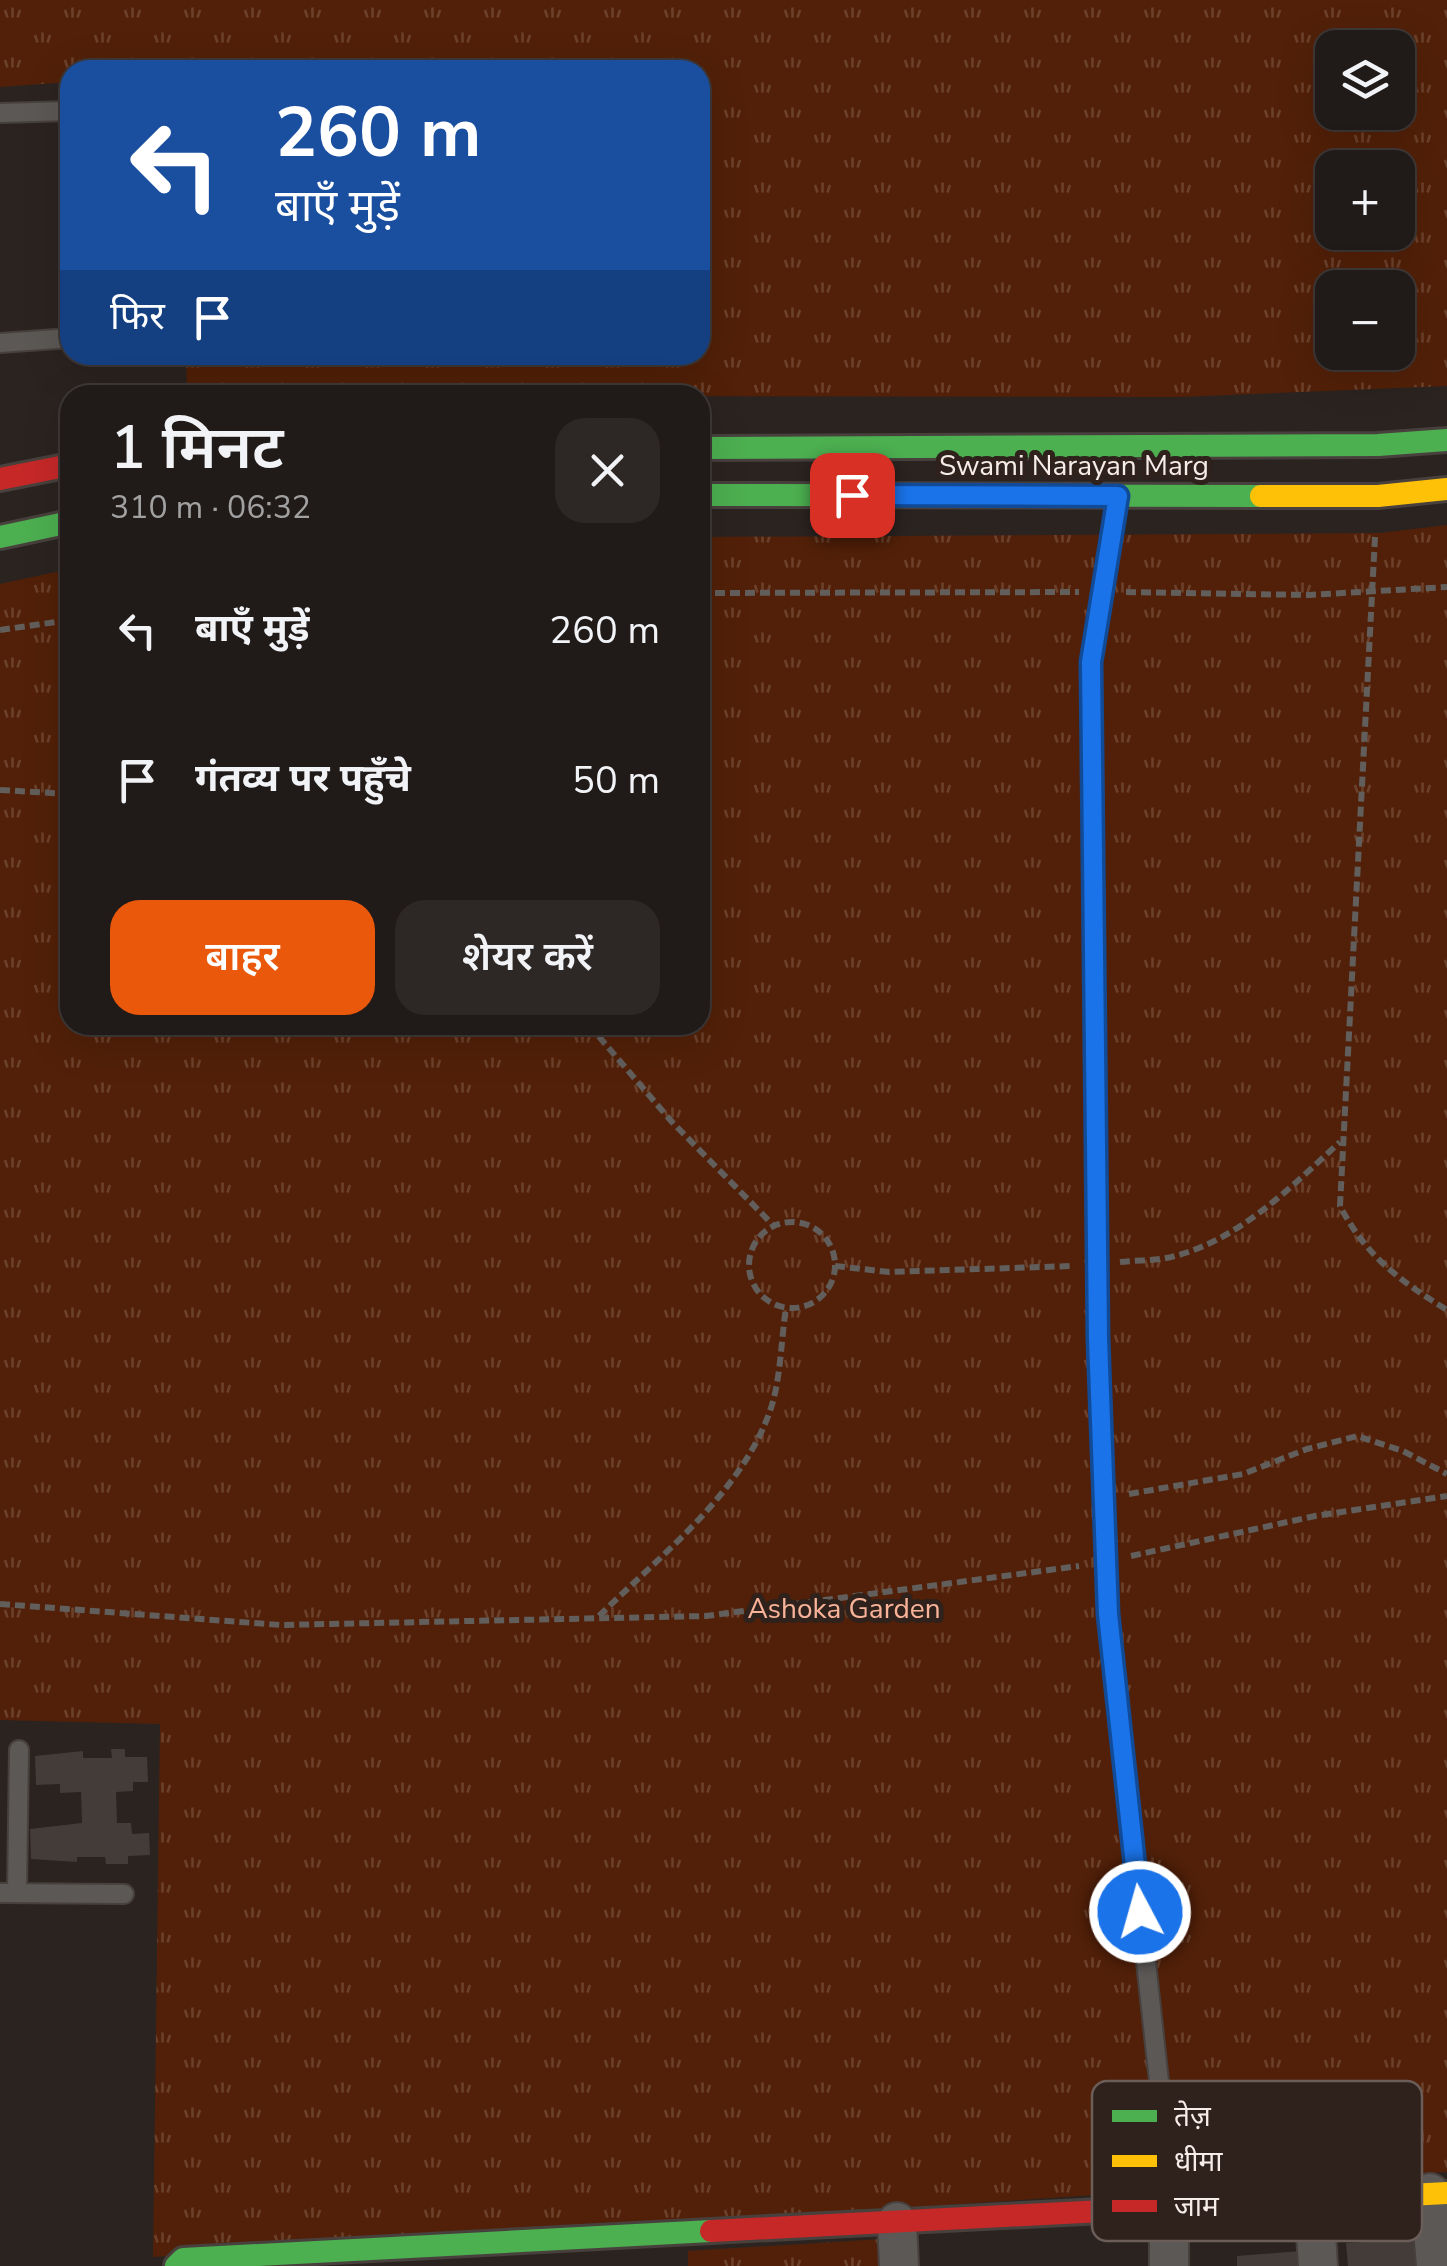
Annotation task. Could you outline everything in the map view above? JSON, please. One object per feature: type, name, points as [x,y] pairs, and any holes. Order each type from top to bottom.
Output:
[{"type":"main road","name":"Swami Narayan Marg","points":[[710,448],[1378,446],[1447,440]]},
{"type":"main road","points":[[0,479],[60,468]]},
{"type":"main road","name":"Swami Narayan Marg","points":[[710,495],[1378,496],[1447,489]]},
{"type":"main road","points":[[0,537],[60,524]]},
{"type":"main road","points":[[176,2266],[183,2258],[661,2250],[1092,2199]]},
{"type":"street","points":[[1436,2266],[1438,2193]]},
{"type":"street","points":[[896,2222],[899,2266]]},
{"type":"street","points":[[1316,2241],[1318,2266]]},
{"type":"lane","points":[[0,113],[60,110]]},
{"type":"lane","points":[[0,343],[60,339]]},
{"type":"lane","points":[[1118,496],[1091,662],[1098,1264],[1108,1614],[1157,2081]]},
{"type":"lane","points":[[19,1750],[8,1893],[124,1894]]},
{"type":"path","points":[[1378,496],[1369,593],[1340,1142],[1340,1206],[1371,1256],[1397,1280],[1447,1310]]},
{"type":"path","points":[[710,593],[1369,593],[1447,587]]},
{"type":"path","points":[[0,630],[60,621]]},
{"type":"path","points":[[0,790],[60,793]]},
{"type":"path","points":[[597,1035],[672,1122],[774,1226]]},
{"type":"path","points":[[835,1266],[890,1272],[1098,1264],[1172,1257],[1206,1244],[1271,1205],[1340,1142]]},
{"type":"path","points":[[787,1222],[815,1229],[826,1238],[835,1266],[832,1280],[814,1302],[786,1308],[761,1296],[748,1272],[754,1244],[774,1226],[787,1222]]},
{"type":"path","points":[[598,1616],[694,1523],[751,1454],[772,1405],[786,1308]]},
{"type":"path","points":[[1104,1498],[1243,1474],[1307,1448],[1357,1436],[1403,1451],[1447,1474]]},
{"type":"path","points":[[0,1604],[281,1626],[706,1616],[1106,1562],[1316,1516],[1447,1496]]},
{"type":"green space","points":[[0,0],[1447,0],[1447,386],[1179,397],[710,396],[710,385],[187,385],[186,365],[710,365],[710,60],[60,60],[60,83],[0,87]]},
{"type":"green space","name":"Ashoka Garden","points":[[1447,525],[1447,2172],[1422,2174],[1422,2081],[1092,2081],[1092,2195],[153,2257],[160,1724],[0,1720],[0,584],[60,571],[60,1035],[710,1035],[710,537],[1380,533]]},
{"type":"green space","points":[[882,2239],[883,2266],[688,2266],[688,2251]]},
{"type":"building","points":[[111,1749],[125,1749],[125,1757],[147,1757],[148,1782],[133,1782],[133,1791],[116,1792],[117,1823],[131,1823],[132,1834],[149,1833],[150,1855],[128,1856],[128,1864],[106,1864],[105,1857],[77,1857],[77,1862],[31,1859],[30,1829],[82,1823],[81,1792],[60,1793],[60,1784],[36,1785],[35,1756],[83,1751],[83,1758],[112,1758]]},
{"type":"building","points":[[1422,2239],[1422,2266],[1348,2266],[1346,2243]]},
{"type":"building","points":[[1301,2251],[1302,2266],[1237,2266],[1237,2256]]},
{"type":"traffic: fast","points":[[710,448],[1378,445],[1447,440]]},
{"type":"traffic: fast","points":[[710,495],[1261,496]]},
{"type":"traffic: fast","points":[[0,537],[60,524]]},
{"type":"traffic: fast","points":[[176,2266],[183,2259],[711,2231]]},
{"type":"traffic: slow","points":[[1261,496],[1378,496],[1447,489]]},
{"type":"traffic: slow","points":[[1422,2194],[1447,2193]]},
{"type":"traffic: jam","points":[[0,479],[60,467]]},
{"type":"traffic: jam","points":[[711,2231],[1092,2212]]},
{"type":"route","points":[[852,495],[1118,496],[1091,662],[1098,1339],[1108,1614],[1140,1912]]}]
